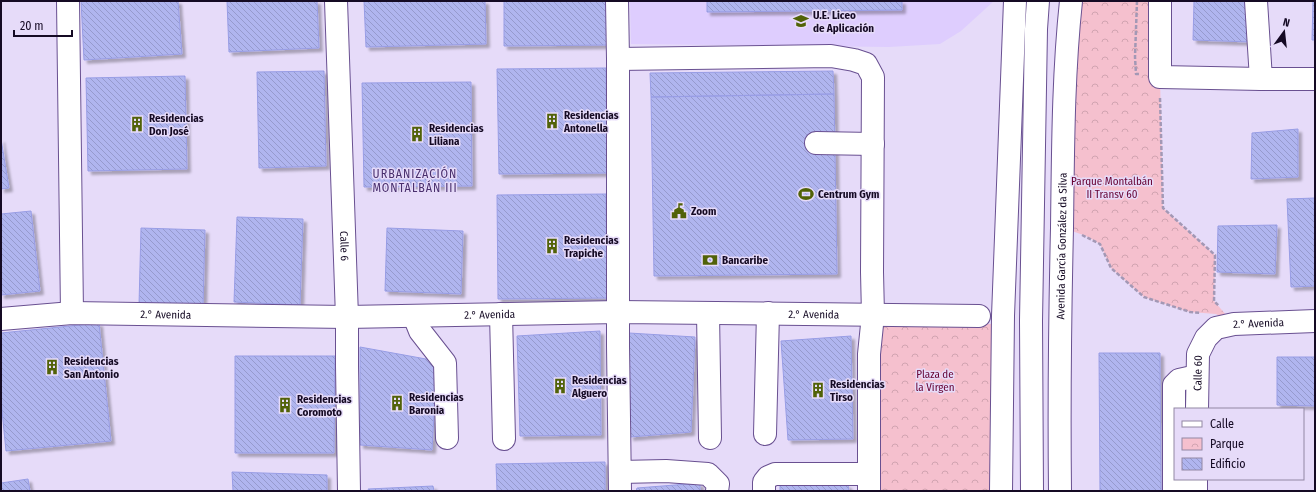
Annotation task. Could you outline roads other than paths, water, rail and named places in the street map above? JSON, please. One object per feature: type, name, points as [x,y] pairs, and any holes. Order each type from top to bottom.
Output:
[{"type":"street","points":[[68,1],[72,313]]},
{"type":"street","name":"Calle 6","points":[[336,1],[347,317],[346,366],[349,491]]},
{"type":"street","points":[[617,1],[620,482],[666,471],[708,474],[718,484],[718,491]]},
{"type":"street","points":[[1001,491],[1003,316],[1015,1]]},
{"type":"street","points":[[1032,491],[1031,321],[1036,37],[1038,1]]},
{"type":"street","name":"Avenida García González da Silva","points":[[1060,491],[1059,387],[1063,113],[1067,40],[1071,1]]},
{"type":"street","points":[[1160,1],[1160,77],[1315,79]]},
{"type":"street","points":[[1256,1],[1262,79]]},
{"type":"street","points":[[618,59],[831,56],[866,64],[874,77],[873,315],[869,354],[869,483],[775,474],[768,476],[764,482],[764,491]]},
{"type":"street","points":[[816,143],[873,144]]},
{"type":"street","name":"2.° Avenida","points":[[1,319],[72,313],[347,317],[619,312],[979,316]]},
{"type":"street","points":[[708,313],[710,438]]},
{"type":"street","points":[[765,434],[768,313]]},
{"type":"street","points":[[500,314],[504,439]]},
{"type":"street","points":[[414,316],[420,331],[445,363],[447,438]]},
{"type":"street","name":"2.° Avenida","points":[[1206,338],[1216,328],[1234,324],[1315,322]]},
{"type":"street","name":"Calle 60","points":[[1197,408],[1198,354],[1206,338]]},
{"type":"street","points":[[1174,491],[1174,385],[1179,380],[1197,376]]},
{"type":"street","points":[[1196,480],[1196,491]]},
{"type":"place","name":"U.E. Liceo de Aplicación","points":[[801,21]]},
{"type":"place","name":"Residencias Antonella","points":[[552,121]]},
{"type":"place","name":"Residencias Don José","points":[[137,124]]},
{"type":"place","name":"Residencias Liliana","points":[[417,134]]},
{"type":"place","name":"Centrum Gym","points":[[806,194]]},
{"type":"place","name":"Zoom","points":[[679,211]]},
{"type":"place","name":"Residencias Trapiche","points":[[552,246]]},
{"type":"place","name":"Bancaribe","points":[[710,260]]},
{"type":"place","name":"Residencias San Antonio","points":[[52,367]]},
{"type":"place","name":"Residencias Alguero","points":[[560,386]]},
{"type":"place","name":"Residencias Tirso","points":[[818,390]]},
{"type":"place","name":"Residencias Baronia","points":[[397,403]]},
{"type":"place","name":"Residencias Coromoto","points":[[285,405]]},
{"type":"district","name":"URBANIZACIÓN MONTALBÁN III","points":[[415,181]]},
{"type":"park label","name":"Parque Montalbán II Transv 60","points":[[1112,187]]},
{"type":"park label","name":"Plaza de la Virgen","points":[[935,380]]}]
